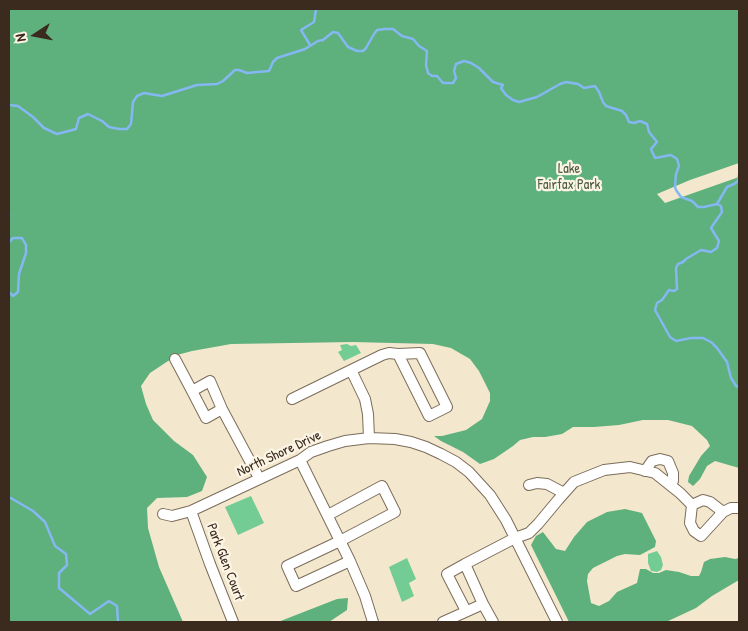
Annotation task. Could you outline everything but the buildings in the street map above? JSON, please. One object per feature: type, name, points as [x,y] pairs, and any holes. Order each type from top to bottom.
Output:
[{"type":"street","points":[[292,399],[382,355],[389,353],[420,354],[447,407],[429,416],[398,354]]},
{"type":"street","points":[[175,359],[206,418],[222,409]]},
{"type":"street","points":[[351,370],[365,399],[369,438]]},
{"type":"street","points":[[192,391],[210,381],[222,409],[259,478]]},
{"type":"street","name":"North Shore Drive","points":[[163,514],[172,516],[191,511],[300,460],[311,452],[328,446],[369,438],[411,442],[426,447],[456,462],[475,478],[490,495],[499,507],[557,622]]},
{"type":"street","points":[[645,470],[652,461],[660,459],[668,461],[673,473],[673,481],[670,485]]},
{"type":"street","points":[[300,460],[350,561],[365,596],[373,622]]},
{"type":"street","points":[[466,611],[447,574],[529,532],[574,482],[604,470],[630,467],[655,473],[692,505]]},
{"type":"street","points":[[529,485],[537,483],[547,484],[558,488],[564,493]]},
{"type":"street","points":[[328,515],[382,486],[394,512],[340,541],[287,566],[296,586],[350,561]]},
{"type":"street","points":[[692,505],[703,500],[710,502],[723,512]]},
{"type":"street","points":[[692,505],[690,523],[701,536],[723,512],[730,508],[739,508]]},
{"type":"street","name":"Park Glen Court","points":[[191,511],[233,622]]},
{"type":"street","points":[[465,564],[493,622]]},
{"type":"street","points":[[443,622],[483,604]]},
{"type":"green space","name":"Lake Fairfax Park","points":[[9,9],[739,9],[739,163],[657,194],[665,203],[739,177],[739,468],[715,461],[707,466],[700,479],[693,486],[688,482],[689,476],[701,456],[710,446],[707,440],[692,426],[668,420],[643,420],[619,425],[573,427],[562,434],[520,440],[494,459],[480,464],[434,436],[466,430],[482,419],[490,401],[490,393],[479,371],[470,359],[451,348],[433,344],[353,342],[231,344],[192,351],[177,355],[150,373],[141,386],[153,420],[174,441],[193,455],[207,477],[202,491],[187,497],[157,498],[147,508],[148,528],[159,567],[183,622],[9,622]]},
{"type":"green space","points":[[347,344],[351,346],[356,345],[361,353],[344,361],[338,352],[342,350],[340,345]]},
{"type":"green space","points":[[251,496],[264,523],[238,535],[225,507]]},
{"type":"green space","points":[[625,509],[642,513],[656,541],[655,547],[640,555],[625,554],[617,556],[593,568],[588,574],[587,581],[591,603],[599,606],[609,601],[617,592],[637,583],[640,569],[646,569],[653,573],[666,570],[699,576],[704,562],[710,559],[739,558],[739,580],[696,608],[666,622],[569,622],[531,545],[536,536],[543,532],[556,549],[565,551],[587,522],[607,512]]},
{"type":"green space","points":[[657,551],[663,565],[661,570],[657,572],[651,571],[648,563],[648,554]]},
{"type":"green space","points":[[407,558],[416,579],[409,583],[414,596],[402,602],[389,567]]},
{"type":"green space","points":[[348,598],[347,610],[329,622],[278,622],[337,599]]},
{"type":"waterway","points":[[310,45],[301,30],[314,22],[316,9]]},
{"type":"waterway","points":[[9,105],[18,106],[44,128],[57,134],[76,129],[79,118],[88,114],[109,127],[127,129],[131,124],[133,102],[137,96],[144,93],[162,96],[197,85],[217,84],[235,70],[247,73],[269,71],[277,58],[305,49],[323,40],[333,32],[338,33],[348,47],[357,51],[363,51],[377,30],[385,29],[393,29],[402,36],[413,39],[427,51],[426,65],[428,73],[432,76],[437,76],[443,83],[453,83],[456,78],[454,71],[456,64],[464,61],[479,68],[493,82],[503,85],[501,88],[506,95],[519,102],[537,97],[566,82],[578,84],[584,88],[595,86],[606,106],[622,111],[629,122],[640,121],[647,124],[649,132],[657,142],[651,149],[655,158],[671,155],[677,159],[679,166],[675,187],[681,197],[692,201],[698,207],[717,204],[721,206],[722,212],[711,228],[719,241],[717,248],[711,252],[701,250],[678,264],[676,268],[677,289],[674,291],[669,290],[662,300],[657,303],[655,310],[670,337],[676,341],[703,338],[711,342],[727,362],[731,378],[736,386],[739,387]]},
{"type":"waterway","points":[[717,204],[727,187],[738,181],[739,175]]},
{"type":"waterway","points":[[9,242],[13,238],[22,238],[26,245],[26,253],[19,274],[18,292],[13,296],[9,292]]},
{"type":"waterway","points":[[9,497],[33,511],[45,522],[55,546],[66,554],[67,565],[59,573],[59,588],[90,614],[109,601],[117,606],[118,622]]}]
